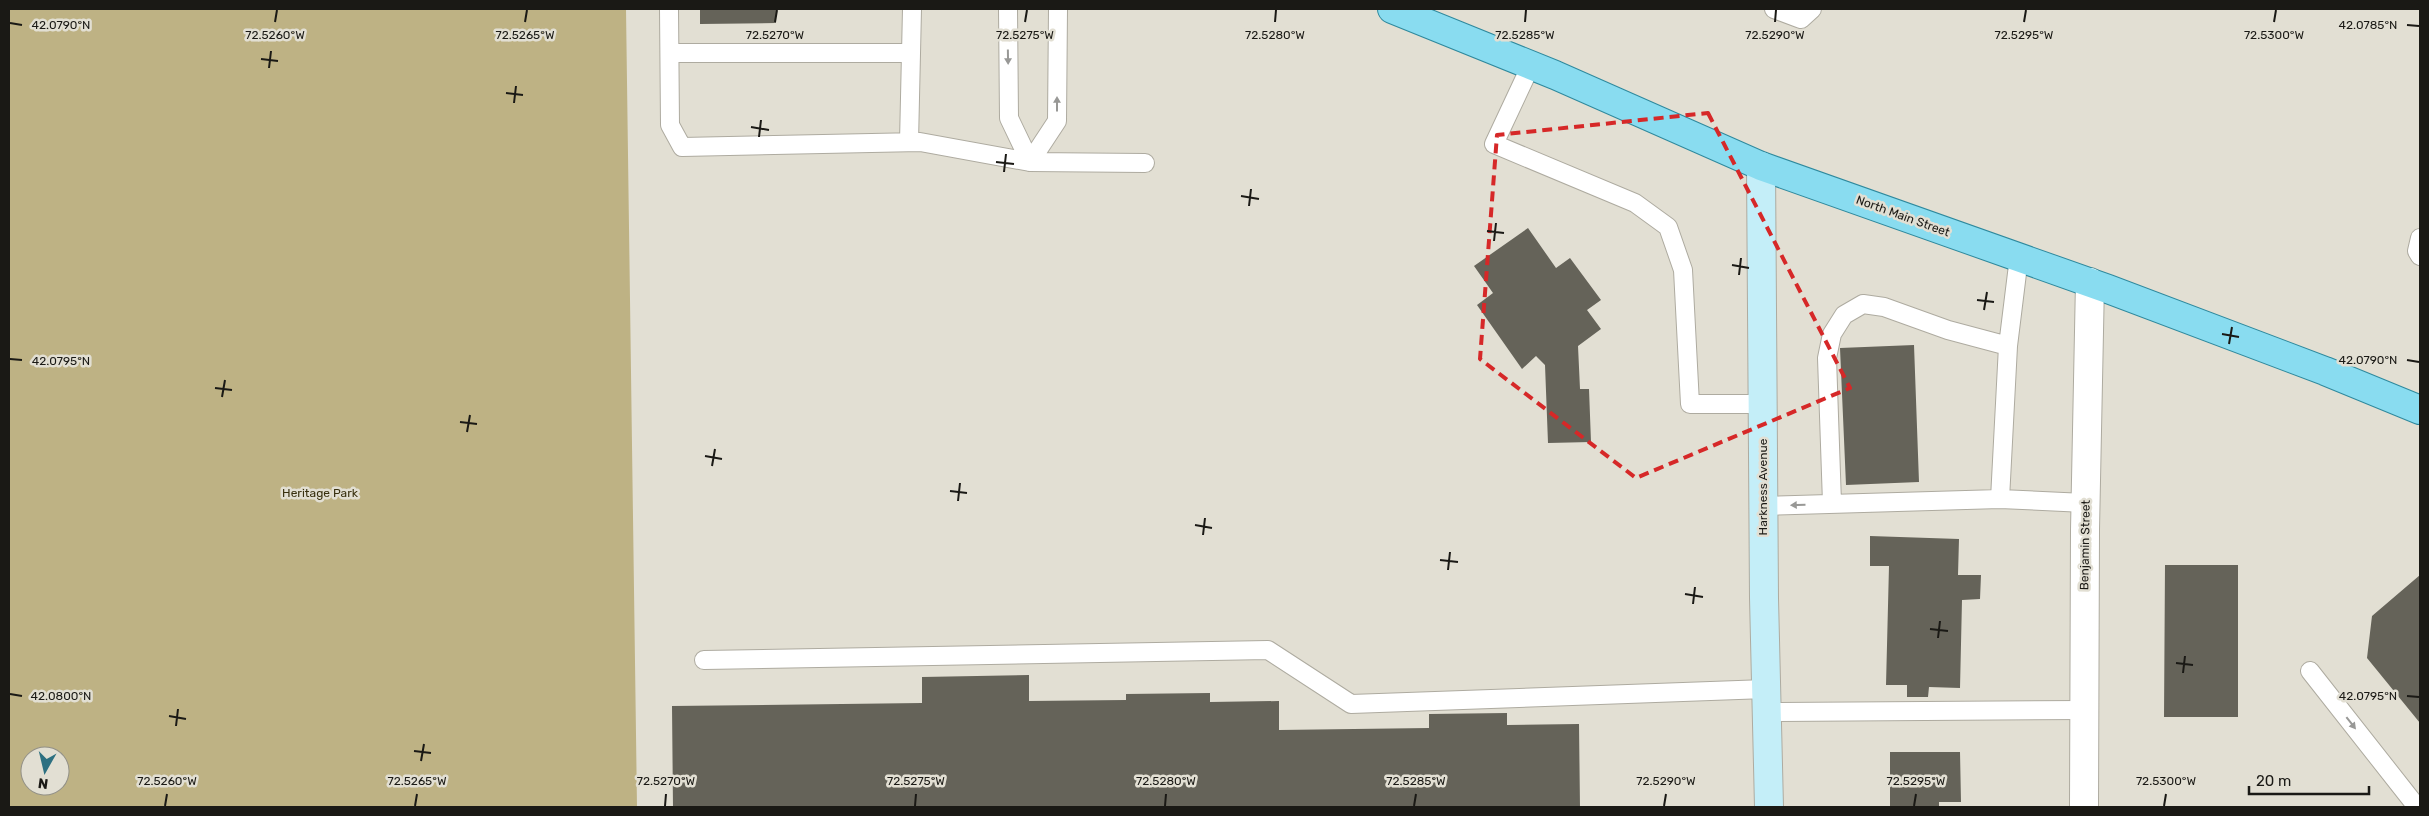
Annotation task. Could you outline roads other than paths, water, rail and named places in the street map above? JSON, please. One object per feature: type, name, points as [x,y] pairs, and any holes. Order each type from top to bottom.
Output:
[{"type":"main road","name":"North Main Street","points":[[1392,9],[1531,65],[1761,166],[2090,282],[2325,371],[2420,410]]},
{"type":"main road","name":"Harkness Avenue","points":[[1761,166],[1763,506],[1769,807]]},
{"type":"street","name":"Benjamin Street","points":[[2084,807],[2085,504],[2090,282]]},
{"type":"lane","points":[[669,9],[670,125],[682,147],[920,142],[1030,162],[1144,162]]},
{"type":"lane","points":[[910,142],[912,9]]},
{"type":"lane","points":[[1008,9],[1009,118],[1030,162]]},
{"type":"lane","points":[[1030,162],[1057,121],[1058,9]]},
{"type":"lane","points":[[1774,9],[1801,19],[1812,9]]},
{"type":"lane","points":[[670,53],[911,53]]},
{"type":"lane","points":[[1531,65],[1494,144],[1635,203],[1668,227],[1683,270],[1690,404],[1762,404]]},
{"type":"lane","points":[[2420,238],[2417,251],[2420,256]]},
{"type":"lane","points":[[2000,499],[2008,346],[2019,257]]},
{"type":"lane","points":[[1832,503],[1827,358],[1832,334],[1844,315],[1863,304],[1884,307],[1948,330],[2008,346]]},
{"type":"lane","points":[[1763,506],[2000,499],[2085,504]]},
{"type":"lane","points":[[704,660],[1268,650],[1351,704],[1766,700],[2084,710]]},
{"type":"lane","points":[[2310,671],[2417,807]]},
{"type":"park label","name":"Heritage Park","points":[[320,493]]}]
